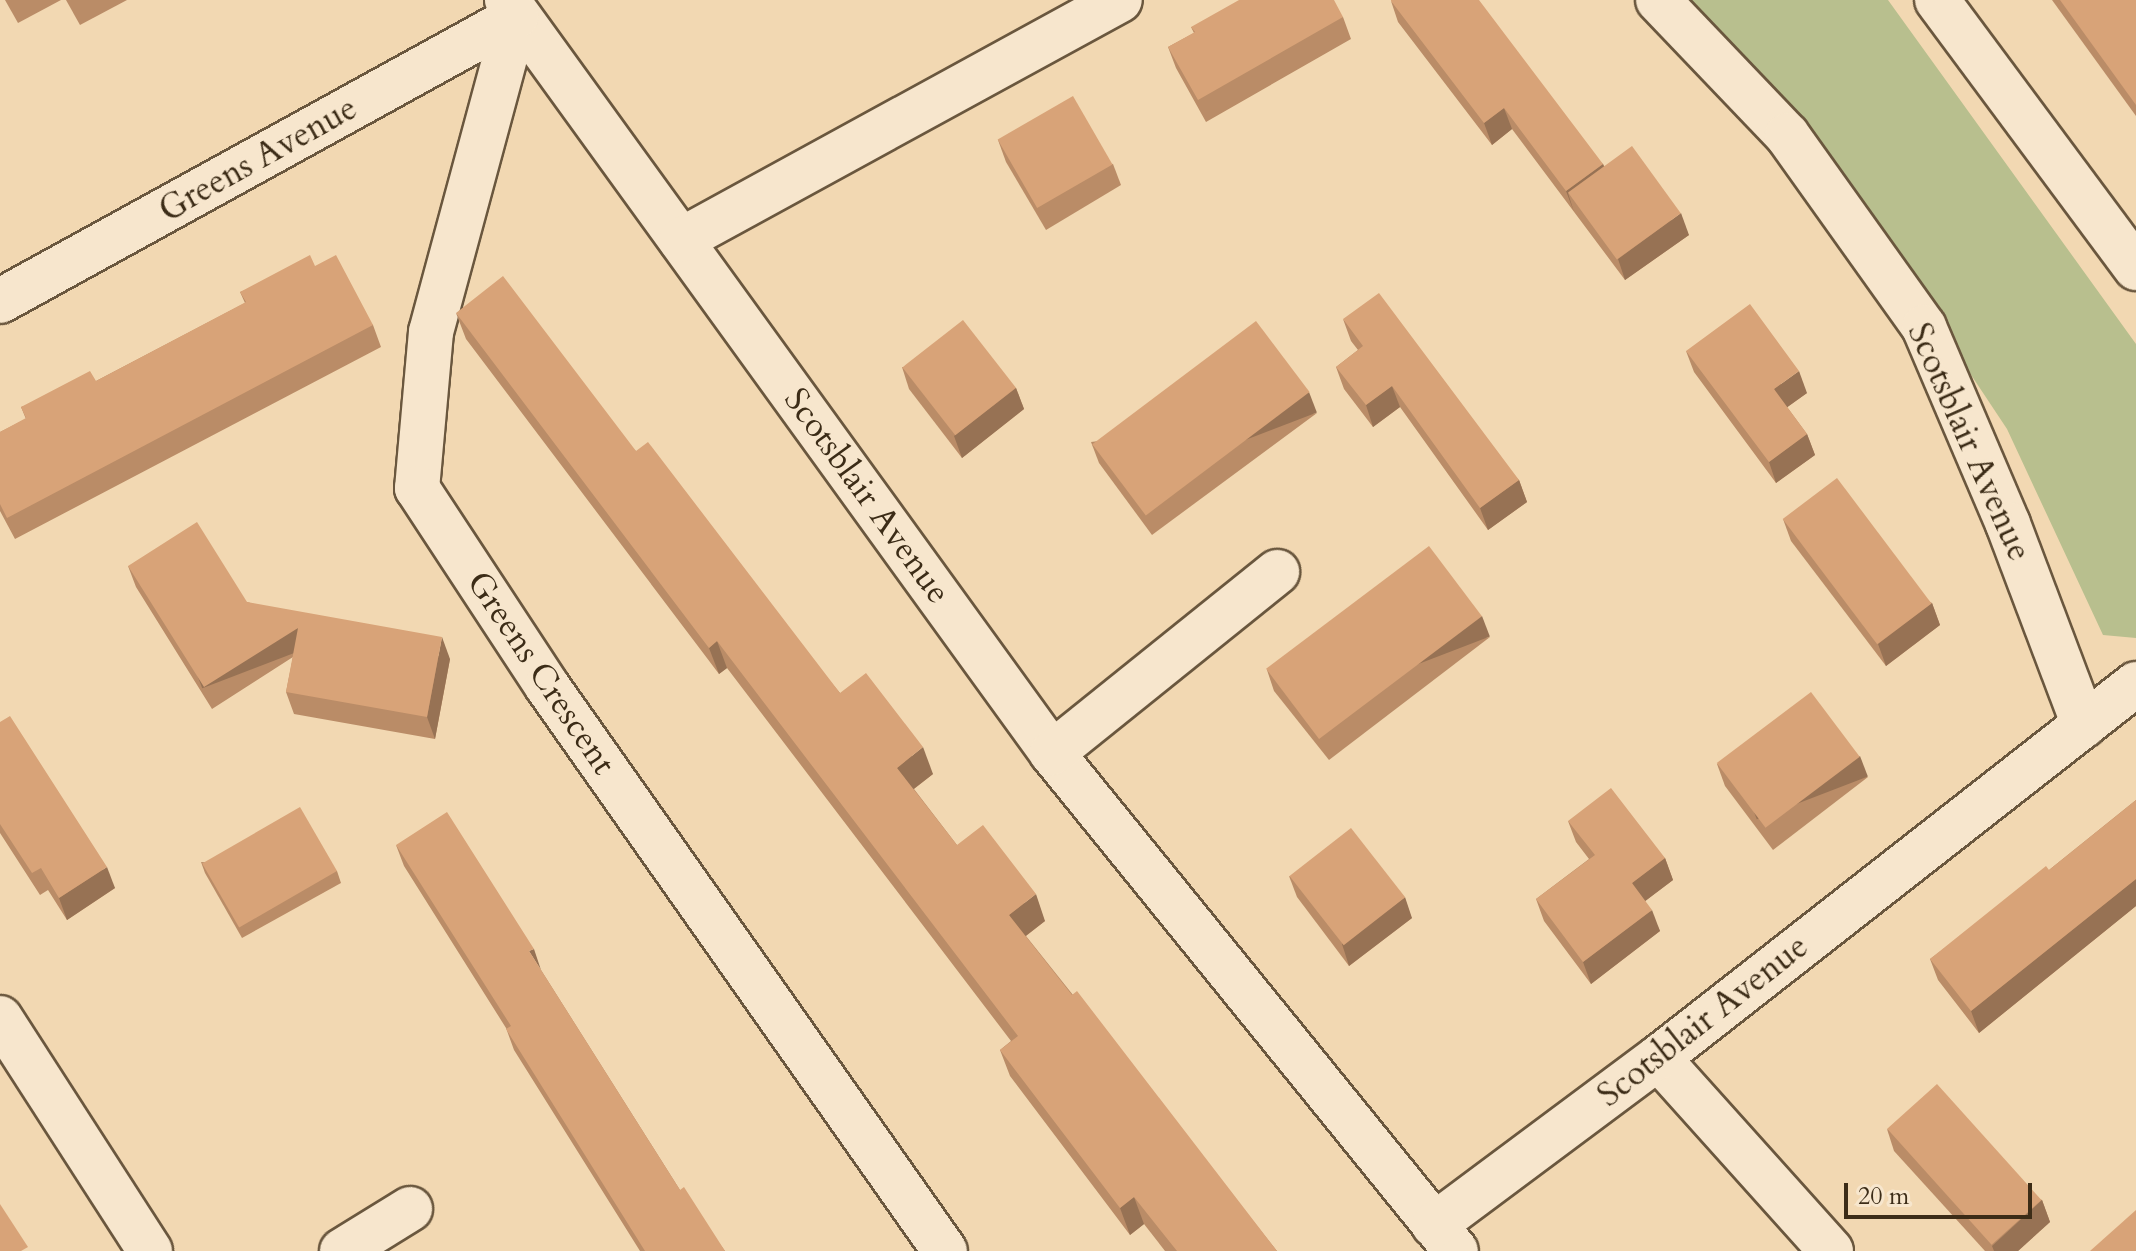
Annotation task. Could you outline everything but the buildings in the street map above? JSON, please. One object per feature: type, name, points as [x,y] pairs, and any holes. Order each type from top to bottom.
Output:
[{"type":"street","points":[[681,240],[1120,0]]},
{"type":"street","name":"Scotsblair Avenue","points":[[1658,0],[1787,135],[1924,327],[2008,524],[2084,725]]},
{"type":"street","points":[[1937,0],[2136,268]]},
{"type":"street","name":"Scotsblair Avenue","points":[[511,8],[1052,753],[1445,1238],[1658,1058],[2136,684]]},
{"type":"street","name":"Greens Avenue","points":[[0,301],[511,8]]},
{"type":"street","name":"Greens Crescent","points":[[511,8],[431,332],[417,488],[547,686],[945,1251]]},
{"type":"street","points":[[1052,753],[1277,572]]},
{"type":"street","points":[[0,1018],[150,1251]]},
{"type":"street","points":[[1658,1058],[1831,1251]]},
{"type":"street","points":[[342,1251],[410,1209]]},
{"type":"green space","points":[[1676,0],[1888,0],[2136,344],[2136,638],[2103,635],[2007,429],[1829,161]]}]
